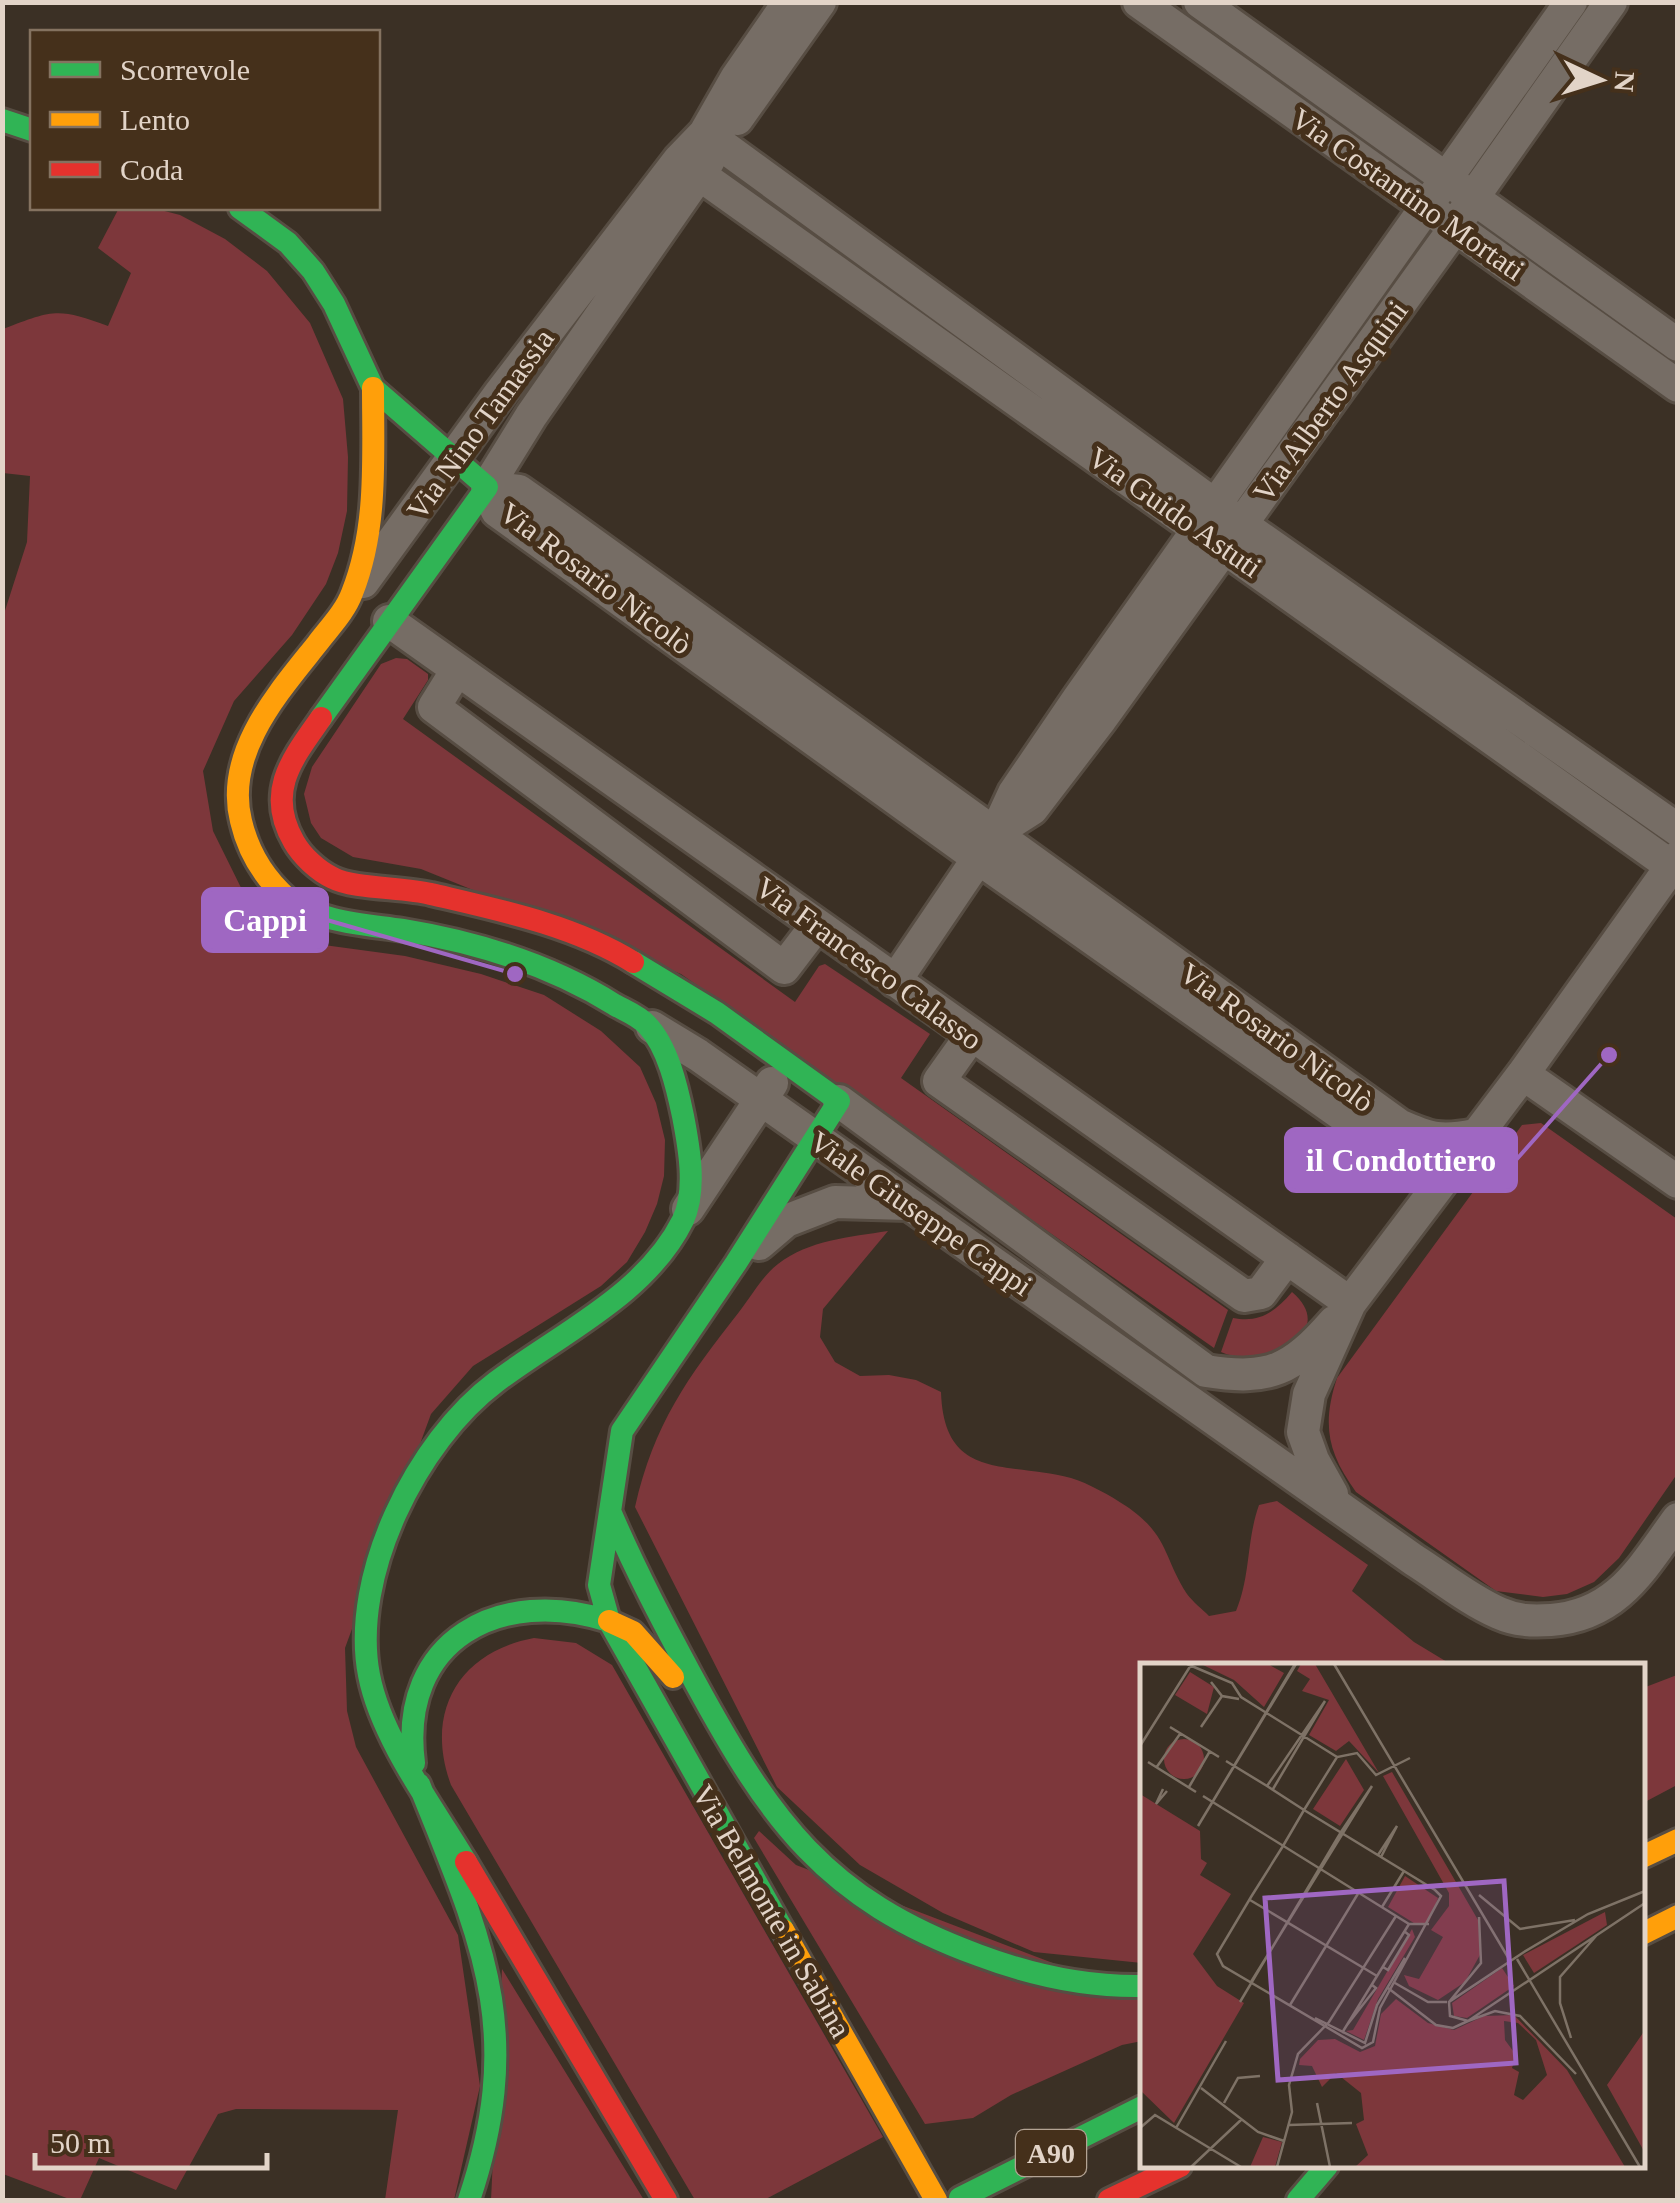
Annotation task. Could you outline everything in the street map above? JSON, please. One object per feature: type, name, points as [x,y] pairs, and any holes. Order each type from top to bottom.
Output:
[{"type":"main road","points":[[2,120],[30,129]]},
{"type":"main road","points":[[243,210],[288,243],[314,272],[334,304],[373,388],[487,487]]},
{"type":"main road","points":[[349,602],[366,546],[373,500],[373,388]]},
{"type":"main road","name":"Via Nino Tamassia","points":[[283,824],[281,790],[292,758],[487,487]]},
{"type":"main road","name":"Via Nino Tamassia","points":[[260,866],[242,830],[236,797],[246,748],[263,716],[349,602]]},
{"type":"main road","name":"Viale Giuseppe Cappi","points":[[283,824],[300,854],[334,879],[424,892],[539,921],[627,958],[717,1013],[839,1102]]},
{"type":"main road","name":"Viale Giuseppe Cappi","points":[[260,866],[290,902],[332,920],[417,932],[500,954],[594,990],[648,1025]]},
{"type":"main road","points":[[648,1025],[674,1082],[684,1121],[688,1156],[685,1215],[642,1275],[493,1384],[444,1430],[407,1489],[378,1566],[366,1642],[370,1676],[392,1736],[666,2200]]},
{"type":"main road","points":[[736,1264],[839,1102]]},
{"type":"main road","name":"Via Belmonte in Sabina","points":[[736,1264],[622,1431],[600,1585],[609,1621],[936,2200]]},
{"type":"main road","points":[[610,1511],[648,1594],[734,1754]]},
{"type":"main road","points":[[469,2200],[490,2129],[496,2086],[491,1989],[462,1895],[419,1784],[410,1728],[416,1690],[428,1667],[462,1634],[504,1612],[528,1607],[583,1612],[633,1632],[734,1754],[776,1816],[818,1862],[844,1883],[928,1934],[1002,1964],[1064,1980],[1140,1986]]},
{"type":"main road","points":[[1645,1856],[1678,1840]]},
{"type":"main road","points":[[1645,1932],[1678,1916]]},
{"type":"main road","name":"A90","points":[[960,2198],[1140,2108]]},
{"type":"main road","name":"A90","points":[[1109,2200],[1176,2168]]},
{"type":"main road","points":[[1298,2200],[1324,2168]]},
{"type":"street","name":"Via Nino Tamassia","points":[[712,139],[738,77],[789,2]]},
{"type":"street","name":"Via Nino Tamassia","points":[[349,602],[501,392],[689,168],[820,2]]},
{"type":"street","name":"Via Costantino Mortati","points":[[1139,2],[1427,210]]},
{"type":"street","name":"Via Costantino Mortati","points":[[1200,2],[1459,201],[1678,386]]},
{"type":"street","name":"Via Alberto Asquini","points":[[1220,526],[1427,210],[1459,201],[1572,2]]},
{"type":"street","name":"Via Alberto Asquini","points":[[895,980],[987,845],[1014,793],[1220,526],[1611,2]]},
{"type":"street","name":"Via Guido Astuti","points":[[712,139],[1220,526],[1674,861]]},
{"type":"street","name":"Via Nino Tamassia","points":[[487,487],[689,168]]},
{"type":"street","name":"Via Guido Astuti","points":[[689,168],[1678,830]]},
{"type":"street","name":"Via Costantino Mortati","points":[[1459,201],[1678,346]]},
{"type":"street","name":"Via Rosario Nicolò","points":[[487,487],[518,490],[1385,1146],[1434,1191]]},
{"type":"street","name":"Via Francesco Calasso","points":[[389,621],[1350,1303]]},
{"type":"street","points":[[457,670],[434,707],[784,968],[816,926]]},
{"type":"street","name":"Via Rosario Nicolò","points":[[987,845],[1398,1125],[1431,1139],[1446,1141],[1475,1136]]},
{"type":"street","points":[[1338,1504],[1312,1460],[1302,1432],[1310,1394],[1350,1303],[1523,1074],[1674,861]]},
{"type":"street","name":"Viale Giuseppe Cappi","points":[[648,1025],[698,1054],[1414,1560],[1497,1612],[1522,1621],[1556,1620],[1585,1615],[1609,1604],[1644,1566],[1678,1519]]},
{"type":"street","points":[[970,1036],[939,1080],[1244,1296],[1260,1293],[1287,1258]]},
{"type":"street","points":[[685,1215],[785,1062]]},
{"type":"street","points":[[1523,1074],[1678,1182]]},
{"type":"street","name":"Viale Giuseppe Cappi","points":[[839,1102],[1206,1370],[1245,1377],[1276,1371],[1315,1344],[1350,1303]]},
{"type":"street","name":"Via Belmonte in Sabina","points":[[736,1264],[786,1222],[835,1202],[908,1204]]},
{"type":"shaded area","points":[[118,210],[161,210],[180,215],[225,239],[267,271],[310,323],[343,399],[347,511],[338,553],[326,584],[292,635],[234,701],[203,771],[213,831],[254,914],[287,940],[405,956],[481,974],[544,995],[601,1031],[640,1067],[656,1103],[665,1140],[664,1176],[657,1204],[627,1262],[601,1286],[473,1366],[431,1414],[345,1648],[347,1711],[356,1747],[458,1935],[480,2086],[454,2200],[385,2200],[398,2110],[236,2109],[218,2114],[176,2190],[99,2158],[80,2200],[3,2174],[2,620],[27,542],[30,476],[3,473],[3,329],[55,313],[108,326],[131,273],[98,248]]},
{"type":"shaded area","points":[[396,658],[407,659],[428,674],[403,719],[795,1002],[819,966],[825,964],[930,1034],[901,1078],[1228,1310],[1214,1348],[681,974],[421,869],[353,857],[321,838],[311,823],[304,794],[312,767],[381,664]]},
{"type":"shaded area","points":[[1541,1123],[1677,1219],[1677,1474],[1619,1558],[1594,1582],[1567,1594],[1543,1597],[1496,1591],[1356,1492],[1333,1450],[1329,1424],[1337,1378],[1522,1125]]},
{"type":"shaded area","points":[[888,1231],[823,1309],[820,1337],[835,1362],[860,1376],[889,1375],[916,1380],[941,1392],[945,1421],[954,1441],[983,1462],[1071,1478],[1126,1506],[1158,1537],[1187,1594],[1209,1616],[1236,1611],[1259,1505],[1277,1501],[1368,1565],[1352,1591],[1414,1642],[1449,1663],[1140,1663],[1140,1963],[1034,1952],[943,1913],[860,1865],[777,1787],[635,1507],[652,1451],[675,1403],[767,1274],[803,1250]]},
{"type":"shaded area","points":[[1292,1292],[1305,1308],[1307,1322],[1302,1335],[1290,1345],[1256,1356],[1221,1352],[1233,1318],[1251,1319],[1266,1314]]},
{"type":"shaded area","points":[[534,1638],[576,1643],[612,1665],[883,2137],[764,2200],[695,2200],[451,1785],[442,1733],[454,1689],[486,1657],[508,1645]]},
{"type":"shaded area","points":[[1677,1675],[1677,1785],[1645,1802],[1645,1687]]},
{"type":"shaded area","points":[[759,1831],[796,1865],[1140,1996],[1140,2041],[1122,2045],[1011,2095],[973,2118],[925,2124],[754,1838]]},
{"type":"shaded area","points":[[502,1969],[644,2200],[491,2200]]},
{"type":"traffic: fast","points":[[2,120],[30,129]]},
{"type":"traffic: fast","points":[[243,210],[288,243],[313,271],[334,304],[373,388],[487,487],[321,718]]},
{"type":"traffic: fast","points":[[288,899],[329,918],[430,935],[512,957],[565,978],[632,1014],[654,1034],[666,1056],[685,1128],[690,1195],[683,1220],[667,1247],[624,1292],[496,1382],[467,1407],[416,1475],[380,1554],[366,1636],[375,1699],[396,1747],[466,1862]]},
{"type":"traffic: fast","points":[[633,962],[717,1013],[839,1101],[622,1431],[599,1585],[609,1621],[783,1930]]},
{"type":"traffic: fast","points":[[610,1511],[673,1640],[749,1775],[807,1849],[841,1880],[925,1933],[978,1955],[1079,1982],[1140,1986]]},
{"type":"traffic: fast","points":[[414,1763],[413,1720],[423,1684],[440,1654],[465,1632],[496,1618],[531,1611],[569,1612],[609,1621]]},
{"type":"traffic: fast","points":[[419,1784],[478,1940],[495,2035],[494,2085],[486,2140],[469,2200]]},
{"type":"traffic: fast","points":[[960,2198],[1140,2108]]},
{"type":"traffic: fast","points":[[1298,2200],[1325,2168]]},
{"type":"traffic: slow","points":[[288,899],[264,873],[248,843],[238,796],[240,772],[247,748],[271,704],[352,593],[370,518],[373,388]]},
{"type":"traffic: slow","points":[[609,1621],[633,1632],[673,1677]]},
{"type":"traffic: slow","points":[[1645,1856],[1678,1840]]},
{"type":"traffic: slow","points":[[1645,1932],[1678,1916]]},
{"type":"traffic: slow","points":[[783,1930],[936,2200]]},
{"type":"traffic: jam","points":[[321,718],[292,762],[282,792],[286,824],[297,847],[316,867],[342,882],[420,892],[535,920],[586,938],[633,962]]},
{"type":"traffic: jam","points":[[466,1862],[666,2200]]},
{"type":"traffic: jam","points":[[1109,2200],[1176,2168]]},
{"type":"place","name":"Cappi","points":[[515,974]]},
{"type":"place","name":"il Condottiero","points":[[1609,1055]]}]
